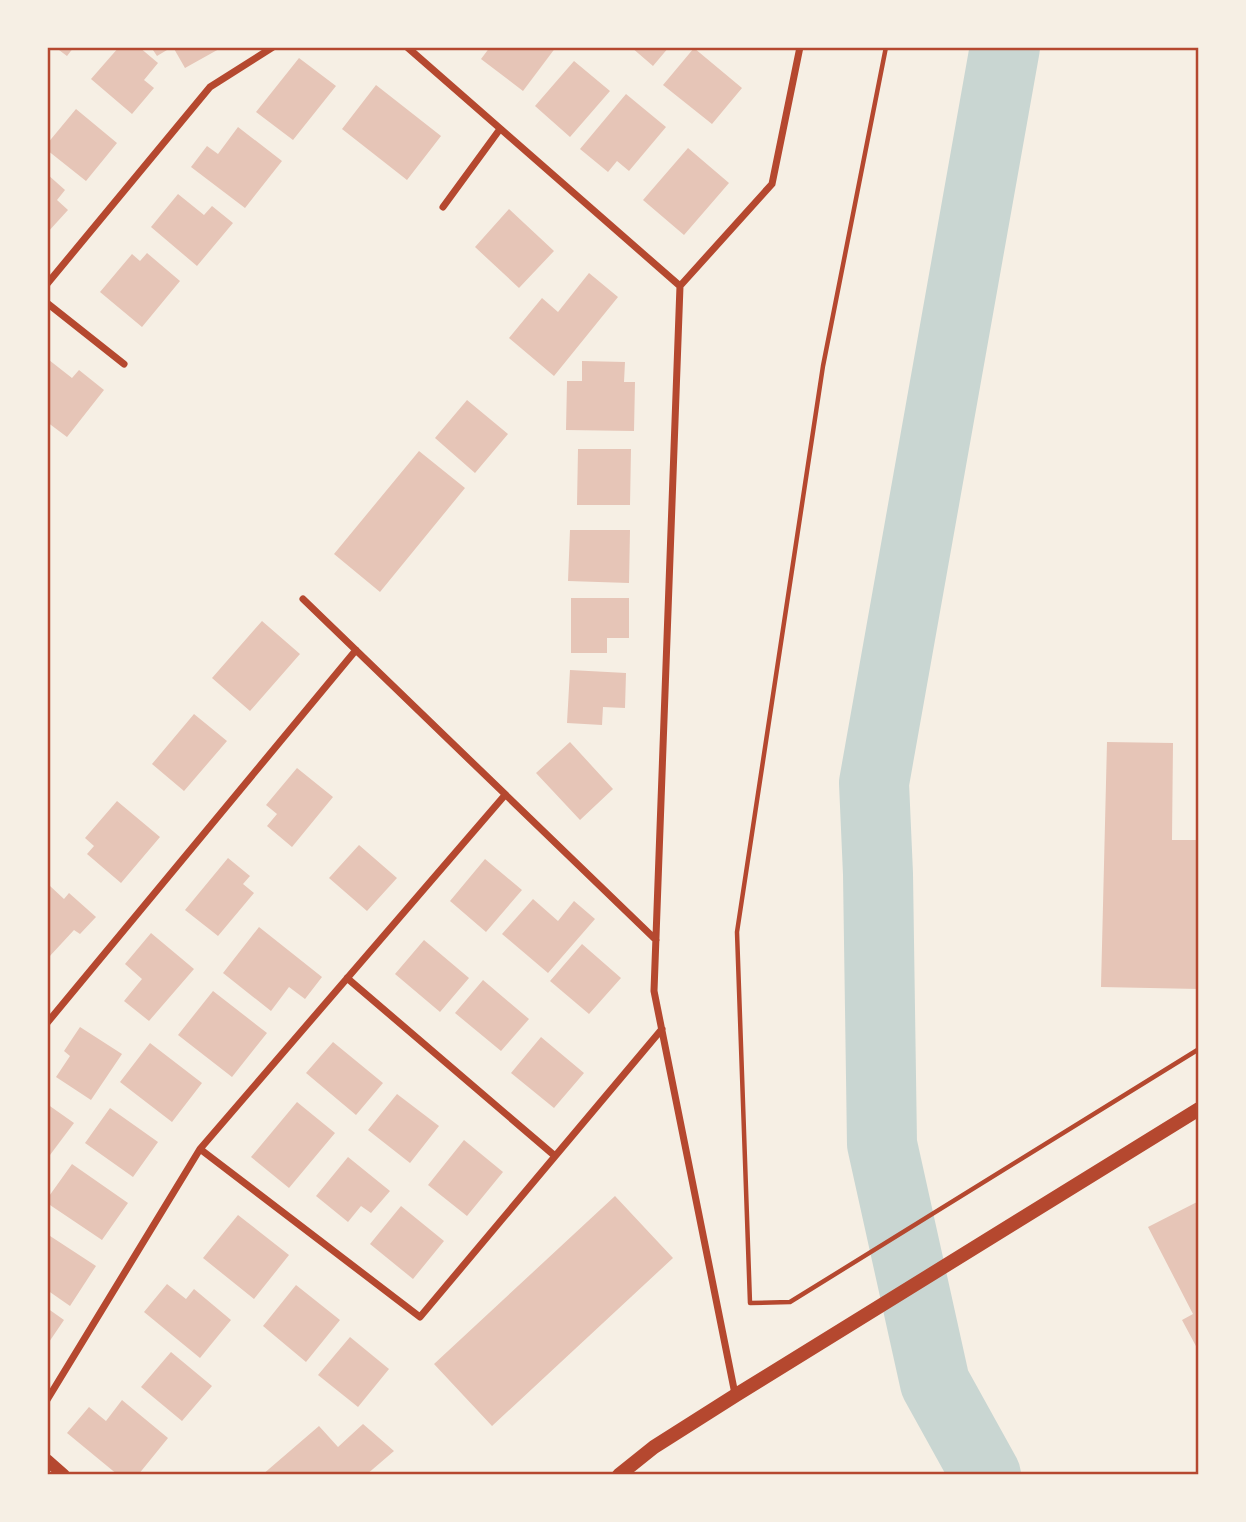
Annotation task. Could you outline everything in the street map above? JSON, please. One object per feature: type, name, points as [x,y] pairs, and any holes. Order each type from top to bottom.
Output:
[{"type":"main road","points":[[620,1475],[654,1447],[736,1395],[1199,1109]]},
{"type":"street","points":[[47,284],[210,87],[273,47]]},
{"type":"street","points":[[407,47],[680,286]]},
{"type":"street","points":[[736,1395],[654,990],[680,286],[772,184],[800,47]]},
{"type":"street","points":[[443,206],[500,129]]},
{"type":"street","points":[[47,303],[124,364]]},
{"type":"street","points":[[303,599],[656,940]]},
{"type":"street","points":[[47,1023],[356,650]]},
{"type":"street","points":[[47,1400],[200,1149],[505,795]]},
{"type":"street","points":[[347,978],[555,1156]]},
{"type":"street","points":[[200,1149],[420,1317],[662,1029]]},
{"type":"street","points":[[47,1460],[64,1475]]},
{"type":"path","points":[[886,47],[822,366],[737,932],[750,1303],[790,1302],[1199,1049]]},
{"type":"building","points":[[55,47],[74,47],[67,56]]},
{"type":"building","points":[[119,47],[139,47],[158,63],[144,80],[154,88],[132,114],[91,79]]},
{"type":"building","points":[[151,47],[172,47],[157,56]]},
{"type":"building","points":[[173,47],[217,47],[219,49],[185,68]]},
{"type":"building","points":[[490,47],[556,47],[523,91],[481,59]]},
{"type":"building","points":[[631,47],[669,47],[653,66]]},
{"type":"building","points":[[694,48],[742,88],[712,124],[663,85]]},
{"type":"building","points":[[299,58],[336,86],[293,140],[256,112]]},
{"type":"building","points":[[574,61],[610,91],[570,137],[535,106]]},
{"type":"building","points":[[376,85],[441,136],[407,180],[342,129]]},
{"type":"building","points":[[626,94],[666,127],[629,171],[617,161],[608,172],[580,149]]},
{"type":"building","points":[[76,109],[117,143],[86,181],[47,150],[47,144]]},
{"type":"building","points":[[238,127],[282,161],[245,208],[191,167],[207,146],[218,154]]},
{"type":"building","points":[[688,148],[729,183],[684,235],[643,200]]},
{"type":"building","points":[[47,174],[65,190],[57,200],[68,210],[47,233]]},
{"type":"building","points":[[178,194],[204,215],[212,206],[233,223],[197,266],[151,227]]},
{"type":"building","points":[[509,209],[554,251],[519,288],[475,247]]},
{"type":"building","points":[[147,253],[180,281],[142,327],[100,292],[132,254],[140,261]]},
{"type":"building","points":[[589,273],[618,297],[554,376],[509,338],[542,298],[558,312]]},
{"type":"building","points":[[49,360],[72,378],[79,370],[104,390],[67,437],[47,422]]},
{"type":"building","points":[[582,361],[625,362],[624,382],[635,382],[634,431],[566,430],[567,381],[582,381]]},
{"type":"building","points":[[467,400],[508,434],[475,473],[435,438]]},
{"type":"building","points":[[578,449],[631,449],[630,505],[577,505]]},
{"type":"building","points":[[419,451],[465,488],[380,592],[334,554]]},
{"type":"building","points":[[570,530],[630,530],[629,583],[568,581]]},
{"type":"building","points":[[571,598],[629,598],[629,638],[607,638],[607,653],[571,653]]},
{"type":"building","points":[[262,621],[300,654],[250,711],[212,678]]},
{"type":"building","points":[[570,670],[626,673],[625,708],[603,707],[602,725],[567,723]]},
{"type":"building","points":[[194,714],[227,741],[184,791],[152,764]]},
{"type":"building","points":[[570,742],[613,789],[580,820],[536,773]]},
{"type":"building","points":[[1107,742],[1173,743],[1172,840],[1199,840],[1199,989],[1101,987]]},
{"type":"building","points":[[297,768],[333,797],[292,847],[267,826],[277,814],[266,805]]},
{"type":"building","points":[[117,801],[160,837],[121,883],[87,854],[94,846],[85,838]]},
{"type":"building","points":[[359,845],[397,878],[367,911],[329,878]]},
{"type":"building","points":[[228,858],[250,876],[243,884],[254,893],[218,936],[185,910]]},
{"type":"building","points":[[485,859],[522,890],[486,932],[450,901]]},
{"type":"building","points":[[50,886],[64,899],[69,893],[96,917],[80,934],[74,930],[49,957],[47,889]]},
{"type":"building","points":[[533,899],[558,921],[574,901],[595,919],[548,973],[502,934]]},
{"type":"building","points":[[259,927],[322,977],[305,999],[289,987],[271,1011],[223,973]]},
{"type":"building","points":[[151,933],[194,969],[149,1021],[124,1001],[142,979],[125,964]]},
{"type":"building","points":[[424,940],[469,978],[440,1012],[395,974]]},
{"type":"building","points":[[582,944],[621,978],[589,1014],[550,981]]},
{"type":"building","points":[[483,980],[529,1019],[501,1051],[455,1013]]},
{"type":"building","points":[[213,991],[267,1033],[232,1077],[178,1035]]},
{"type":"building","points":[[80,1027],[122,1054],[91,1100],[56,1077],[70,1056],[64,1051]]},
{"type":"building","points":[[541,1037],[584,1073],[554,1108],[511,1073]]},
{"type":"building","points":[[333,1042],[383,1083],[356,1115],[306,1073]]},
{"type":"building","points":[[150,1043],[202,1083],[172,1122],[120,1082]]},
{"type":"building","points":[[397,1094],[439,1126],[410,1163],[368,1130]]},
{"type":"building","points":[[297,1102],[335,1133],[289,1188],[251,1157]]},
{"type":"building","points":[[47,1104],[74,1123],[47,1159]]},
{"type":"building","points":[[110,1108],[158,1142],[133,1177],[85,1143]]},
{"type":"building","points":[[464,1140],[503,1172],[467,1216],[428,1185]]},
{"type":"building","points":[[348,1157],[390,1191],[371,1213],[361,1206],[348,1222],[316,1196]]},
{"type":"building","points":[[72,1164],[128,1203],[102,1240],[47,1203],[47,1199]]},
{"type":"building","points":[[615,1196],[673,1258],[492,1426],[434,1364]]},
{"type":"building","points":[[1199,1201],[1197,1348],[1182,1320],[1193,1314],[1148,1227]]},
{"type":"building","points":[[401,1206],[444,1241],[413,1279],[370,1244]]},
{"type":"building","points":[[238,1215],[289,1255],[254,1299],[203,1258]]},
{"type":"building","points":[[47,1234],[96,1266],[70,1306],[47,1290]]},
{"type":"building","points":[[167,1284],[186,1299],[194,1289],[231,1320],[200,1358],[144,1312]]},
{"type":"building","points":[[296,1285],[340,1320],[306,1362],[263,1326]]},
{"type":"building","points":[[47,1308],[64,1320],[47,1345]]},
{"type":"building","points":[[350,1337],[389,1369],[358,1407],[318,1375]]},
{"type":"building","points":[[171,1352],[212,1386],[182,1421],[141,1387]]},
{"type":"building","points":[[122,1400],[168,1438],[138,1475],[118,1475],[67,1433],[89,1407],[106,1421]]},
{"type":"building","points":[[363,1424],[394,1451],[366,1475],[262,1475],[319,1426],[338,1447]]},
{"type":"waterway","points":[[986,1475],[935,1383],[882,1144],[874,783],[1005,47]]}]
